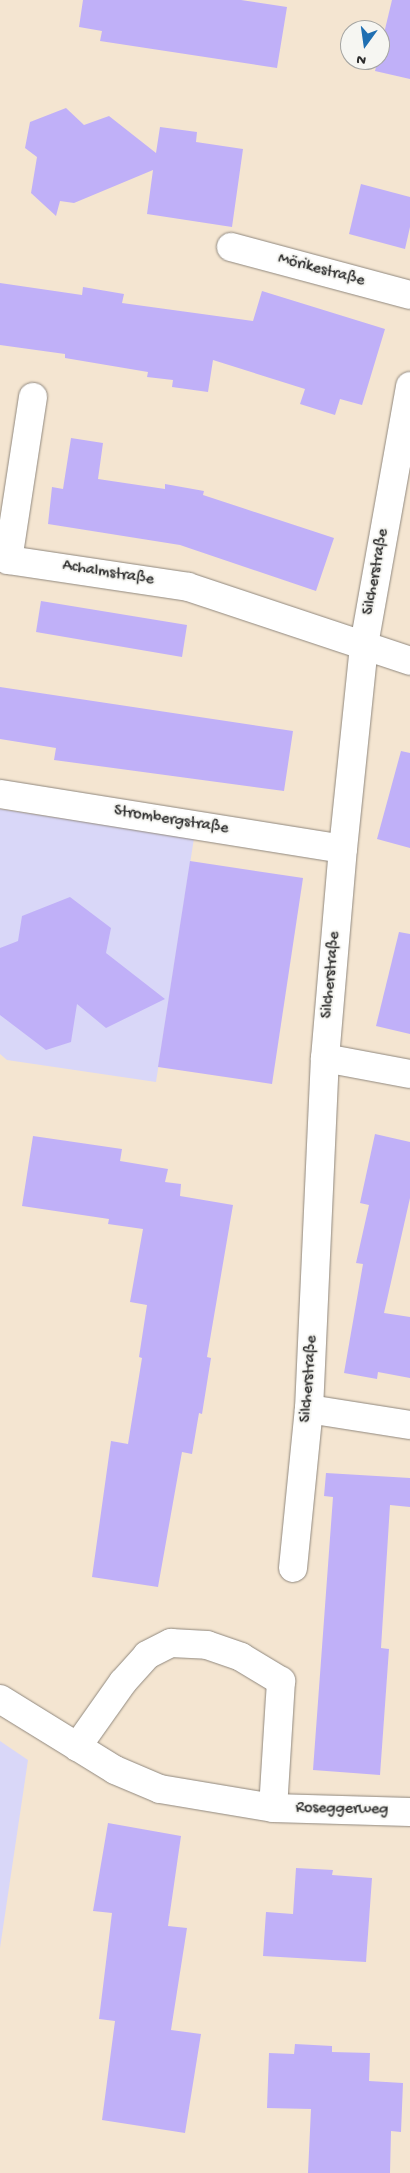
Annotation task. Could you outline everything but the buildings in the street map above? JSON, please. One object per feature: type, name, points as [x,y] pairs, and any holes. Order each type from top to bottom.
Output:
[{"type":"street","name":"Mörikestraße","points":[[231,247],[410,295]]},
{"type":"street","name":"Silcherstraße","points":[[293,1568],[309,1409],[325,1058],[343,849],[364,645],[410,386]]},
{"type":"street","name":"Achalmstraße","points":[[32,397],[8,560],[188,587],[364,645]]},
{"type":"street","points":[[364,645],[410,661]]},
{"type":"street","name":"Strombergstraße","points":[[0,794],[343,849]]},
{"type":"street","points":[[325,1058],[410,1074]]},
{"type":"street","points":[[309,1409],[410,1424]]},
{"type":"street","points":[[77,1747],[129,1675],[147,1655],[171,1643],[207,1645],[241,1657],[281,1681],[273,1808]]},
{"type":"street","name":"Roseggerweg","points":[[0,1699],[115,1770],[160,1789],[273,1808],[410,1812]]},
{"type":"shaded area","points":[[0,809],[194,838],[156,1082],[7,1060],[0,1054]]},
{"type":"shaded area","points":[[0,1741],[28,1760],[0,1948]]}]
